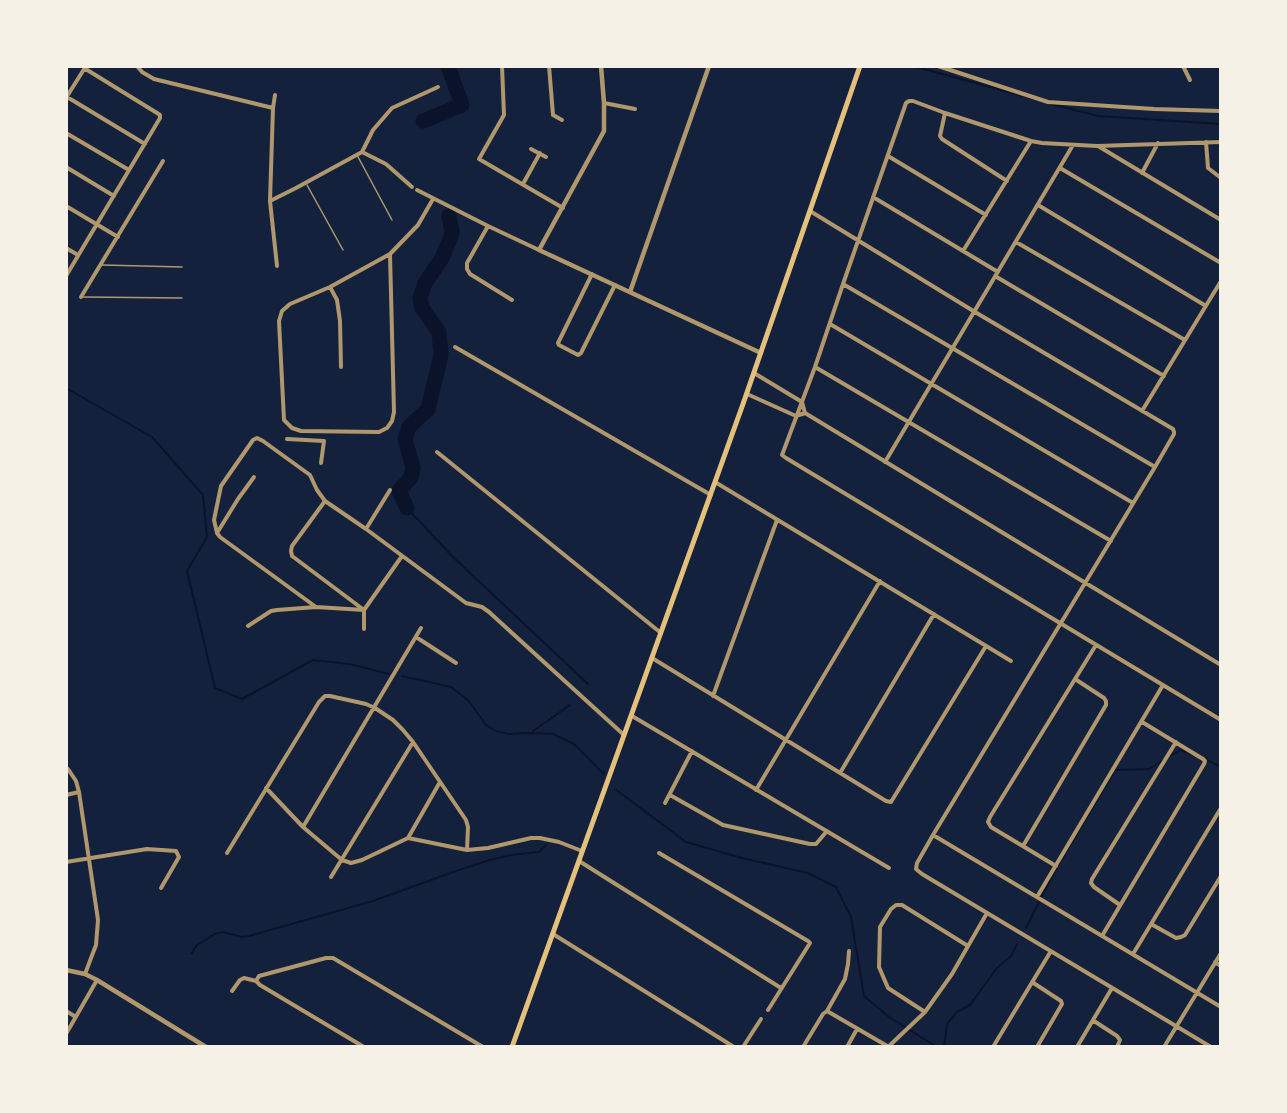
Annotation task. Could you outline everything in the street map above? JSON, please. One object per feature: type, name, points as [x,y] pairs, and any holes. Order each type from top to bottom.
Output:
[{"type":"main road","points":[[512,1047],[747,394],[860,66]]},
{"type":"street","points":[[137,66],[154,79],[273,108]]},
{"type":"street","points":[[502,66],[504,115],[479,159],[562,208]]},
{"type":"street","points":[[549,66],[553,115],[562,120]]},
{"type":"street","points":[[539,250],[604,131],[601,66]]},
{"type":"street","points":[[630,292],[709,66]]},
{"type":"street","points":[[938,66],[1048,102],[1221,111]]},
{"type":"street","points":[[1183,66],[1190,80]]},
{"type":"street","points":[[66,276],[97,225],[129,170],[145,144],[160,118],[160,115],[85,67],[67,98],[145,144]]},
{"type":"street","points":[[270,201],[362,152],[373,130],[392,108],[438,87]]},
{"type":"street","points":[[275,94],[270,201],[277,266]]},
{"type":"street","points":[[1221,142],[1097,146],[1052,144],[1031,141],[913,101],[906,103],[815,367],[782,454],[1221,720]]},
{"type":"street","points":[[604,103],[635,109]]},
{"type":"street","points":[[945,113],[940,136],[942,139],[1007,180]]},
{"type":"street","points":[[66,133],[129,170]]},
{"type":"street","points":[[963,251],[1031,141]]},
{"type":"street","points":[[1206,142],[1208,168],[1221,178]]},
{"type":"street","points":[[1142,173],[1158,143]]},
{"type":"street","points":[[885,462],[1073,145]]},
{"type":"street","points":[[1097,146],[1221,220]]},
{"type":"street","points":[[531,148],[546,157]]},
{"type":"street","points":[[362,152],[386,164],[415,188],[433,199],[761,353]]},
{"type":"street","points":[[522,184],[540,153]]},
{"type":"street","points":[[888,156],[986,214]]},
{"type":"street","points":[[81,297],[163,161]]},
{"type":"street","points":[[66,167],[114,196]]},
{"type":"street","points":[[1060,168],[1221,263]]},
{"type":"street","points":[[873,197],[1164,376]]},
{"type":"street","points":[[390,254],[394,412],[392,421],[387,428],[379,432],[301,431],[292,428],[284,420],[279,321],[282,311],[290,304],[330,287],[390,254],[418,225],[433,199]]},
{"type":"street","points":[[1038,205],[1206,306]]},
{"type":"street","points":[[66,206],[118,237]]},
{"type":"street","points":[[810,211],[1173,429],[1174,434],[1155,467],[916,863],[916,869],[1211,1047]]},
{"type":"street","points":[[488,226],[467,263],[467,269],[470,274],[512,300]]},
{"type":"street","points":[[1016,242],[1185,340]]},
{"type":"street","points":[[66,248],[78,255]]},
{"type":"street","points":[[591,274],[558,343],[578,355],[582,353],[615,285]]},
{"type":"street","points":[[1142,411],[1221,281]]},
{"type":"street","points":[[843,284],[1155,467]]},
{"type":"street","points":[[330,287],[337,300],[340,321],[341,367]]},
{"type":"street","points":[[830,324],[1133,503]]},
{"type":"street","points":[[455,347],[711,495]]},
{"type":"street","points":[[815,367],[1111,541]]},
{"type":"street","points":[[754,373],[802,402],[805,413],[1221,665]]},
{"type":"street","points":[[747,394],[796,416],[805,413]]},
{"type":"street","points":[[321,463],[324,441],[322,431]]},
{"type":"street","points":[[316,608],[217,533],[214,520],[223,482],[253,440],[257,438],[310,475],[325,501],[466,603],[482,607],[489,612],[624,735]]},
{"type":"street","points":[[287,439],[324,441]]},
{"type":"street","points":[[437,452],[662,633]]},
{"type":"street","points":[[217,533],[254,477]]},
{"type":"street","points":[[715,482],[1011,661]]},
{"type":"street","points":[[366,529],[390,490]]},
{"type":"street","points":[[325,501],[292,546],[292,556],[364,610]]},
{"type":"street","points":[[712,696],[777,519]]},
{"type":"street","points":[[364,628],[364,610],[402,555]]},
{"type":"street","points":[[756,789],[880,581]]},
{"type":"street","points":[[248,626],[271,611],[316,608],[364,610]]},
{"type":"street","points":[[840,773],[934,614]]},
{"type":"street","points":[[303,826],[421,628]]},
{"type":"street","points":[[416,637],[456,663]]},
{"type":"street","points":[[1056,866],[991,827],[988,822],[1096,645]]},
{"type":"street","points":[[652,658],[891,802],[986,646]]},
{"type":"street","points":[[1023,846],[1106,705],[1104,698],[1075,679]]},
{"type":"street","points":[[1037,897],[1163,685]]},
{"type":"street","points":[[227,853],[325,696],[375,708],[393,720],[413,742],[466,820],[467,850]]},
{"type":"street","points":[[632,716],[888,868]]},
{"type":"street","points":[[1102,936],[1204,765],[1203,759],[1142,722]]},
{"type":"street","points":[[331,877],[413,742]]},
{"type":"street","points":[[1120,904],[1094,887],[1091,883],[1092,879],[1176,742]]},
{"type":"street","points":[[665,803],[692,751]]},
{"type":"street","points":[[66,768],[76,781],[79,792],[98,920],[96,945],[86,974]]},
{"type":"street","points":[[266,788],[303,826],[342,860],[351,863],[408,838],[440,782]]},
{"type":"street","points":[[66,795],[79,792]]},
{"type":"street","points":[[670,795],[723,825],[735,828],[810,844],[816,844],[826,831]]},
{"type":"street","points":[[1133,954],[1221,808]]},
{"type":"street","points":[[933,835],[1221,1007]]},
{"type":"street","points":[[408,838],[467,850],[540,838],[582,851]]},
{"type":"street","points":[[66,862],[147,849],[176,851],[179,857],[161,888]]},
{"type":"street","points":[[659,853],[808,941],[810,945],[768,1010]]},
{"type":"street","points":[[579,861],[781,988]]},
{"type":"street","points":[[1151,924],[1176,938],[1181,937],[1221,876]]},
{"type":"street","points":[[925,1012],[888,988],[879,967],[880,927],[891,909],[896,905],[902,905],[968,946]]},
{"type":"street","points":[[828,1011],[888,1047],[925,1012],[952,974],[987,913]]},
{"type":"street","points":[[553,934],[735,1047]]},
{"type":"street","points":[[803,1047],[823,1014],[828,1011],[845,979],[849,951]]},
{"type":"street","points":[[993,1047],[1051,951]]},
{"type":"street","points":[[1164,1047],[1221,953]]},
{"type":"street","points":[[256,981],[259,976],[333,958],[483,1047]]},
{"type":"street","points":[[1215,962],[1221,966]]},
{"type":"street","points":[[66,970],[86,974],[97,980],[206,1047]]},
{"type":"street","points":[[232,991],[244,978],[256,981],[364,1047]]},
{"type":"street","points":[[66,1034],[97,980]]},
{"type":"street","points":[[1032,982],[1061,1001],[1062,1004],[1037,1047]]},
{"type":"street","points":[[1077,1047],[1112,988]]},
{"type":"street","points":[[66,1011],[75,1017]]},
{"type":"street","points":[[743,1047],[761,1019]]},
{"type":"street","points":[[1094,1021],[1117,1036],[1120,1040],[1117,1047]]},
{"type":"street","points":[[847,1047],[857,1029]]},
{"type":"lane","points":[[357,155],[392,220]]},
{"type":"lane","points":[[305,183],[343,250]]},
{"type":"lane","points":[[100,265],[182,267]]},
{"type":"lane","points":[[81,297],[182,298]]},
{"type":"waterway","points":[[423,121],[462,105],[448,66]]},
{"type":"waterway","points":[[913,66],[1034,99]]},
{"type":"waterway","points":[[1051,104],[1098,116],[1221,124]]},
{"type":"waterway","points":[[407,508],[399,491],[411,477],[413,468],[405,439],[409,427],[428,409],[441,355],[439,332],[422,308],[420,298],[425,283],[442,258],[450,239],[452,232],[449,216]]},
{"type":"waterway","points":[[66,388],[152,437],[203,495],[207,537],[187,571],[215,688],[242,699],[313,660],[349,664],[389,674]]},
{"type":"waterway","points":[[407,508],[453,557],[588,684]]},
{"type":"waterway","points":[[402,676],[451,687],[468,700],[486,725],[496,731],[508,734],[553,734],[574,744],[604,774]]},
{"type":"waterway","points":[[533,731],[570,705]]},
{"type":"waterway","points":[[1041,898],[1115,770],[1149,769],[1180,750],[1191,754]]},
{"type":"waterway","points":[[1205,759],[1221,767]]},
{"type":"waterway","points":[[615,789],[686,842],[808,873],[836,887],[851,917],[864,996],[889,1017],[937,1047]]},
{"type":"waterway","points":[[191,954],[197,945],[215,934],[223,932],[242,937],[249,936],[373,901],[490,860],[539,852],[546,845]]},
{"type":"waterway","points":[[1026,928],[1040,900]]},
{"type":"waterway","points":[[944,1047],[947,1024],[957,1012],[970,1005],[997,968],[1011,956],[1017,944]]}]
